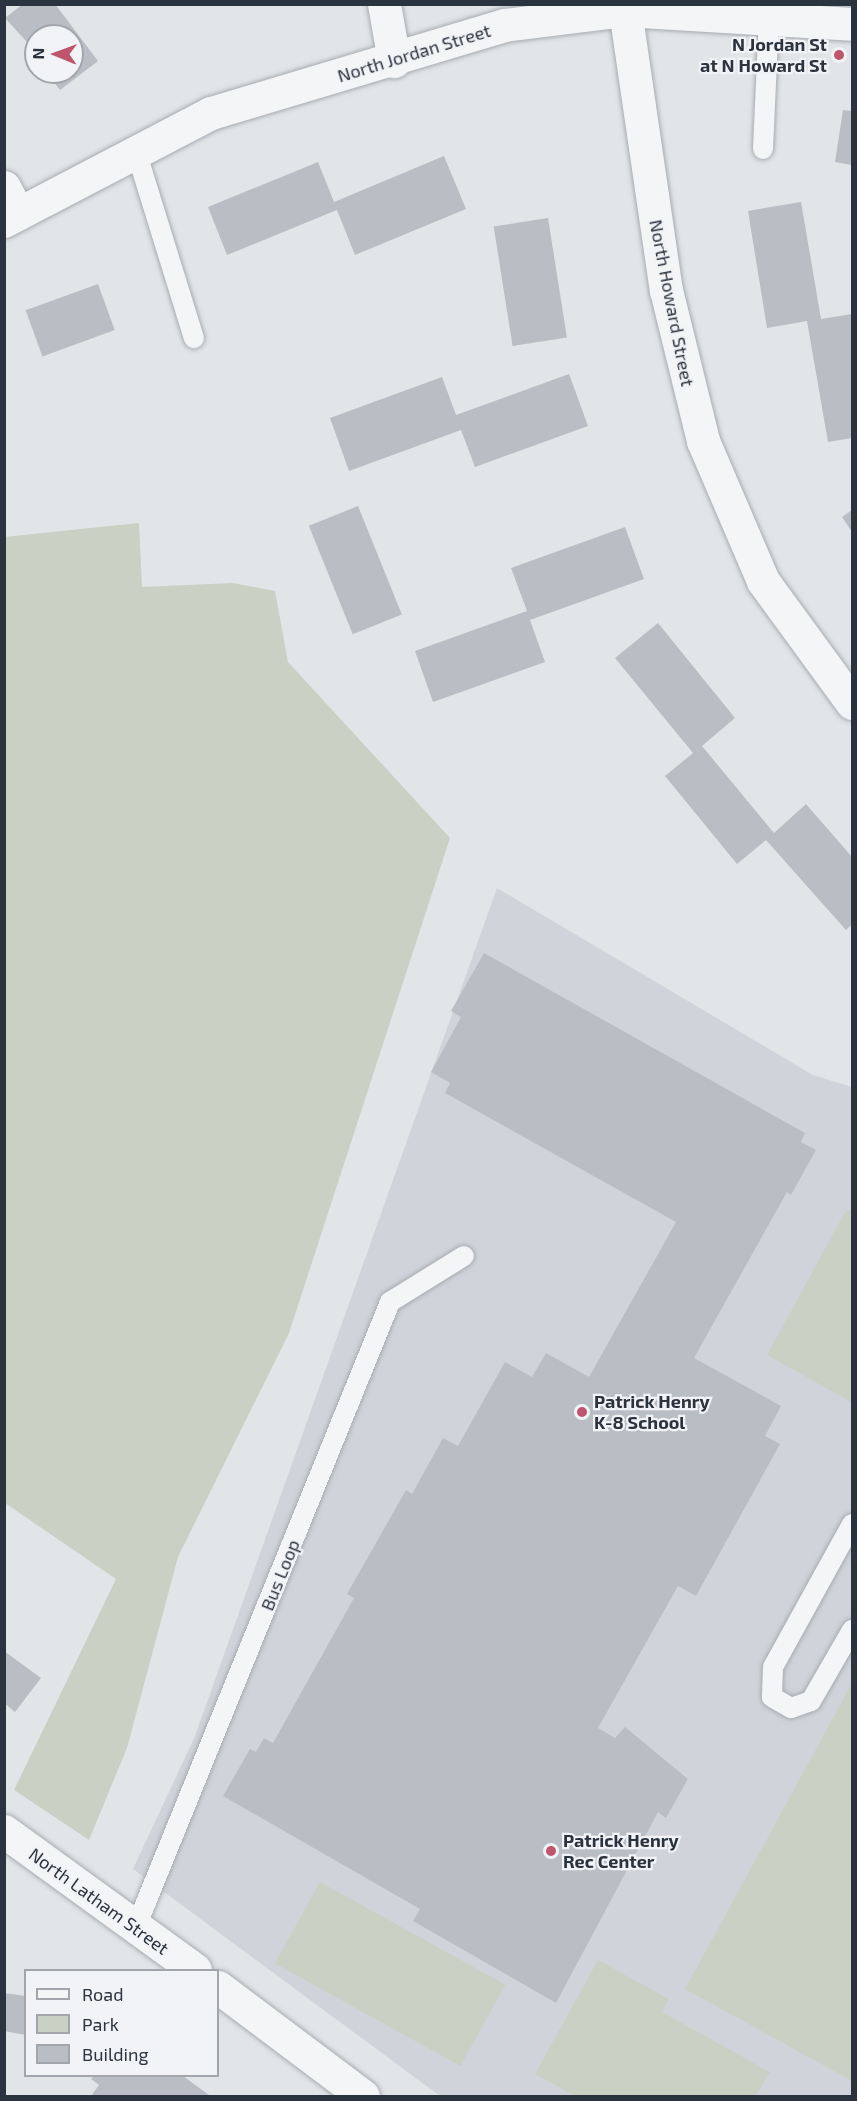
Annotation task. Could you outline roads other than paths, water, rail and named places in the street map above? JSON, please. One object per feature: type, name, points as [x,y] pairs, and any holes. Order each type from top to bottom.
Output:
[{"type":"street","points":[[384,4],[394,61]]},
{"type":"street","name":"North Jordan Street","points":[[9,207],[136,151],[211,113],[394,61],[504,25],[624,7],[769,16],[852,24]]},
{"type":"street","name":"North Howard Street","points":[[624,7],[672,320],[703,441],[763,580],[852,703]]},
{"type":"street","name":"North Latham Street","points":[[6,1835],[192,1969]]},
{"type":"street","points":[[219,1989],[363,2097]]},
{"type":"lane","points":[[762,149],[769,16]]},
{"type":"lane","points":[[136,151],[194,338]]},
{"type":"lane","name":"Bus Loop","points":[[136,1928],[390,1302],[464,1256]]},
{"type":"lane","points":[[852,1524],[773,1667],[772,1697],[791,1708],[811,1701],[852,1630]]},
{"type":"place","name":"N Jordan St at N Howard St","points":[[839,55]]},
{"type":"place","name":"Patrick Henry K-8 School","points":[[582,1412]]},
{"type":"place","name":"Patrick Henry Rec Center","points":[[551,1851]]}]
